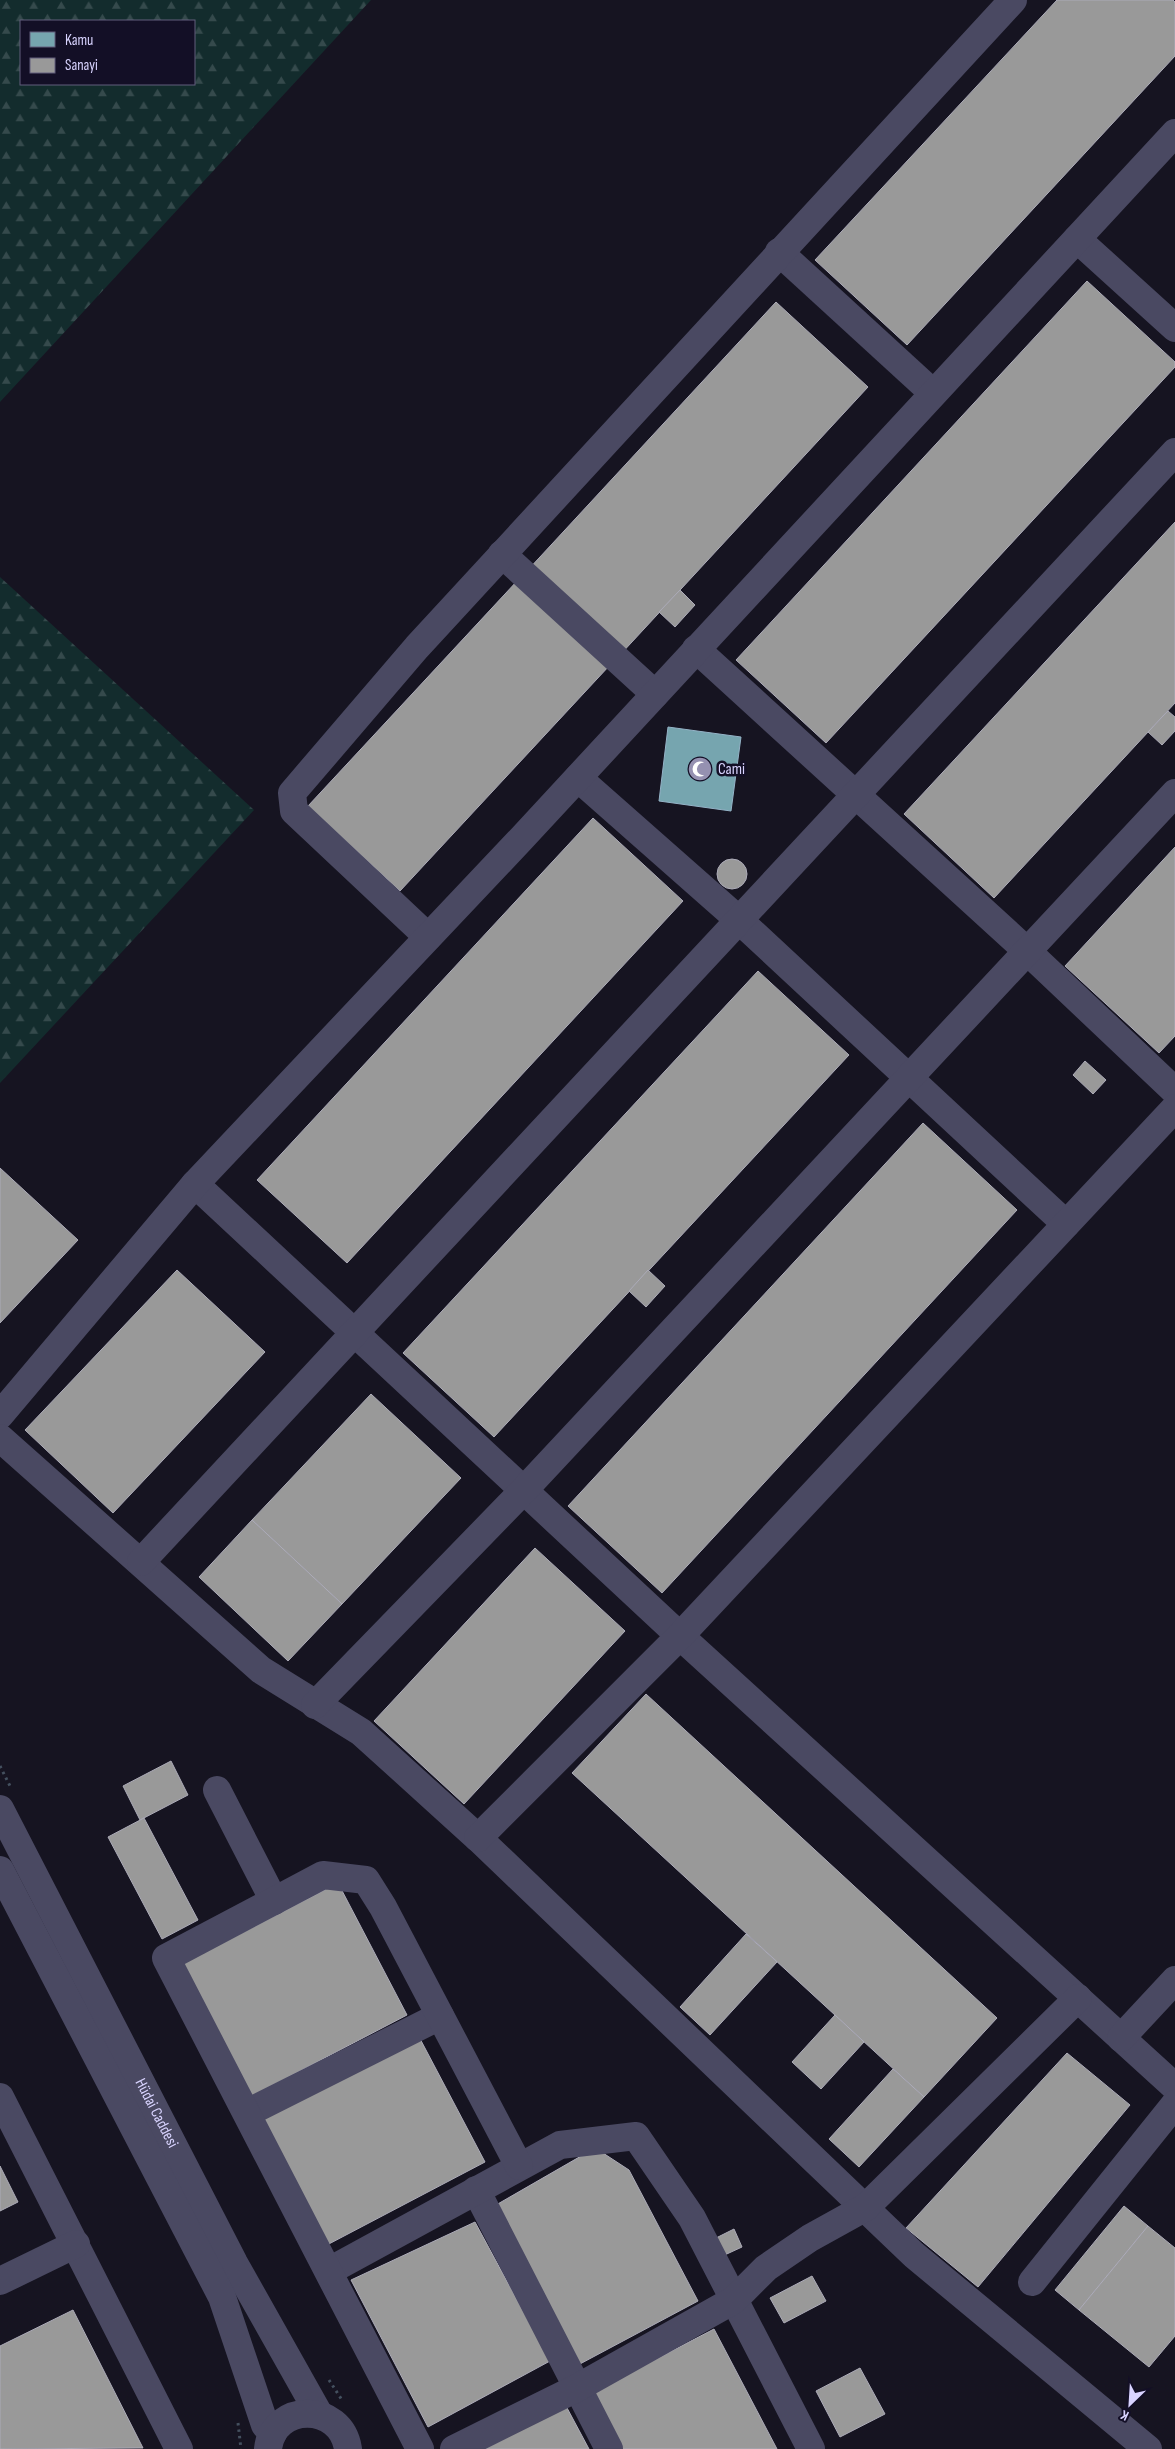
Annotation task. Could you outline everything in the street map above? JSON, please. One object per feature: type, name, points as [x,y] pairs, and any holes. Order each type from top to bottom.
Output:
[{"type":"street","points":[[428,938],[294,811],[292,793],[417,647],[1013,0]]},
{"type":"street","points":[[0,1415],[195,1184],[578,778],[1175,133]]},
{"type":"street","points":[[1077,239],[1175,328]]},
{"type":"street","points":[[780,252],[933,393]]},
{"type":"street","points":[[141,1562],[1175,452]]},
{"type":"street","points":[[502,554],[655,694]]},
{"type":"street","points":[[696,649],[1027,951],[1175,1091]]},
{"type":"street","points":[[578,778],[739,920],[1066,1224]]},
{"type":"street","points":[[315,1705],[524,1490],[1175,793]]},
{"type":"street","points":[[478,1838],[680,1636],[1175,1108]]},
{"type":"street","points":[[195,1184],[680,1636],[1175,2087]]},
{"type":"street","points":[[0,1438],[261,1670],[361,1732],[478,1838],[914,2255],[1148,2449]]},
{"type":"street","points":[[218,1790],[274,1901]]},
{"type":"street","name":"Hüdai Caddesi","points":[[0,1809],[234,2263],[319,2414]]},
{"type":"street","points":[[420,2449],[330,2271],[166,1958],[323,1875],[366,1880],[383,1907],[519,2166]]},
{"type":"street","name":"Hüdai Caddesi","points":[[2,1879],[222,2298],[265,2425],[268,2444]]},
{"type":"street","points":[[1121,2038],[1175,1980]]},
{"type":"street","points":[[454,2449],[577,2388],[734,2300],[766,2268],[810,2238],[866,2208],[1078,1998]]},
{"type":"street","points":[[247,2113],[440,2016]]},
{"type":"street","points":[[0,2097],[179,2449]]},
{"type":"street","points":[[1032,2282],[1175,2104]]},
{"type":"street","points":[[330,2271],[560,2145],[636,2136],[692,2218],[811,2449]]},
{"type":"street","points":[[476,2190],[609,2449]]},
{"type":"street","points":[[0,2281],[76,2244]]},
{"type":"street","points":[[268,2444],[281,2423],[293,2416],[306,2413],[319,2414],[332,2420],[341,2430],[348,2449]]},
{"type":"green space","points":[[0,0],[371,0],[0,402]]},
{"type":"green space","points":[[0,577],[254,810],[0,1083]]},
{"type":"building: Kamu","name":"Cami","points":[[668,727],[741,737],[731,811],[659,801]]},
{"type":"building: Sanayi","points":[[1057,0],[1173,0],[1175,2],[1175,56],[907,345],[815,260]]},
{"type":"building: Sanayi","points":[[1087,281],[1175,362],[1175,367],[826,743],[736,660]]},
{"type":"building: Sanayi","points":[[776,302],[868,387],[619,656],[527,571]]},
{"type":"building: Sanayi","points":[[1175,522],[1175,703],[994,898],[904,814]]},
{"type":"building: Sanayi","points":[[518,580],[610,665],[400,891],[308,806]]},
{"type":"building: Sanayi","points":[[680,590],[695,605],[675,627],[659,612]]},
{"type":"building: Sanayi","points":[[1168,711],[1175,717],[1175,731],[1162,745],[1148,732]]},
{"type":"building: Sanayi","points":[[593,818],[683,901],[347,1263],[257,1180]]},
{"type":"building: Sanayi","points":[[1175,847],[1175,1036],[1159,1053],[1065,966]]},
{"type":"building: Sanayi","points":[[732,859],[743,863],[747,874],[743,885],[732,889],[721,885],[717,874],[721,863]]},
{"type":"building: Sanayi","points":[[758,971],[849,1055],[494,1437],[403,1353]]},
{"type":"building: Sanayi","points":[[1085,1061],[1106,1080],[1093,1094],[1073,1075]]},
{"type":"building: Sanayi","points":[[923,1123],[1017,1210],[662,1593],[568,1506]]},
{"type":"building: Sanayi","points":[[0,1168],[78,1240],[0,1323]]},
{"type":"building: Sanayi","points":[[177,1270],[265,1352],[113,1513],[25,1430]]},
{"type":"building: Sanayi","points":[[648,1270],[665,1286],[646,1307],[629,1291]]},
{"type":"building: Sanayi","points":[[371,1394],[461,1478],[342,1604],[252,1520]]},
{"type":"building: Sanayi","points":[[252,1520],[342,1604],[288,1661],[199,1577]]},
{"type":"building: Sanayi","points":[[535,1548],[625,1631],[464,1804],[374,1721]]},
{"type":"building: Sanayi","points":[[646,1694],[997,2018],[924,2097],[572,1773]]},
{"type":"building: Sanayi","points":[[171,1761],[188,1795],[140,1820],[123,1786]]},
{"type":"building: Sanayi","points":[[144,1818],[198,1920],[162,1939],[108,1837]]},
{"type":"building: Sanayi","points":[[338,1883],[407,2015],[248,2098],[178,1966]]},
{"type":"building: Sanayi","points":[[746,1934],[777,1962],[710,2035],[680,2007]]},
{"type":"building: Sanayi","points":[[835,2015],[864,2042],[821,2089],[792,2062]]},
{"type":"building: Sanayi","points":[[417,2033],[485,2162],[325,2246],[257,2116]]},
{"type":"building: Sanayi","points":[[1067,2053],[1130,2105],[978,2287],[906,2228]]},
{"type":"building: Sanayi","points":[[893,2069],[924,2097],[859,2167],[829,2139]]},
{"type":"building: Sanayi","points":[[588,2152],[603,2153],[629,2170],[698,2301],[578,2365],[496,2205]]},
{"type":"building: Sanayi","points":[[0,2166],[18,2202],[0,2211]]},
{"type":"building: Sanayi","points":[[1124,2206],[1148,2226],[1079,2310],[1055,2290]]},
{"type":"building: Sanayi","points":[[475,2222],[550,2361],[428,2427],[351,2280]]},
{"type":"building: Sanayi","points":[[1148,2226],[1175,2248],[1175,2336],[1149,2367],[1079,2310]]},
{"type":"building: Sanayi","points":[[734,2229],[742,2247],[718,2258],[710,2241]]},
{"type":"building: Sanayi","points":[[812,2276],[826,2301],[784,2323],[770,2298]]},
{"type":"building: Sanayi","points":[[73,2310],[143,2448],[0,2449],[0,2346]]},
{"type":"building: Sanayi","points":[[714,2329],[777,2449],[617,2449],[589,2394]]},
{"type":"building: Sanayi","points":[[860,2368],[885,2414],[840,2437],[816,2391]]},
{"type":"building: Sanayi","points":[[566,2406],[589,2449],[484,2449]]},
{"type":"place","name":"Cami","points":[[700,769]]}]
